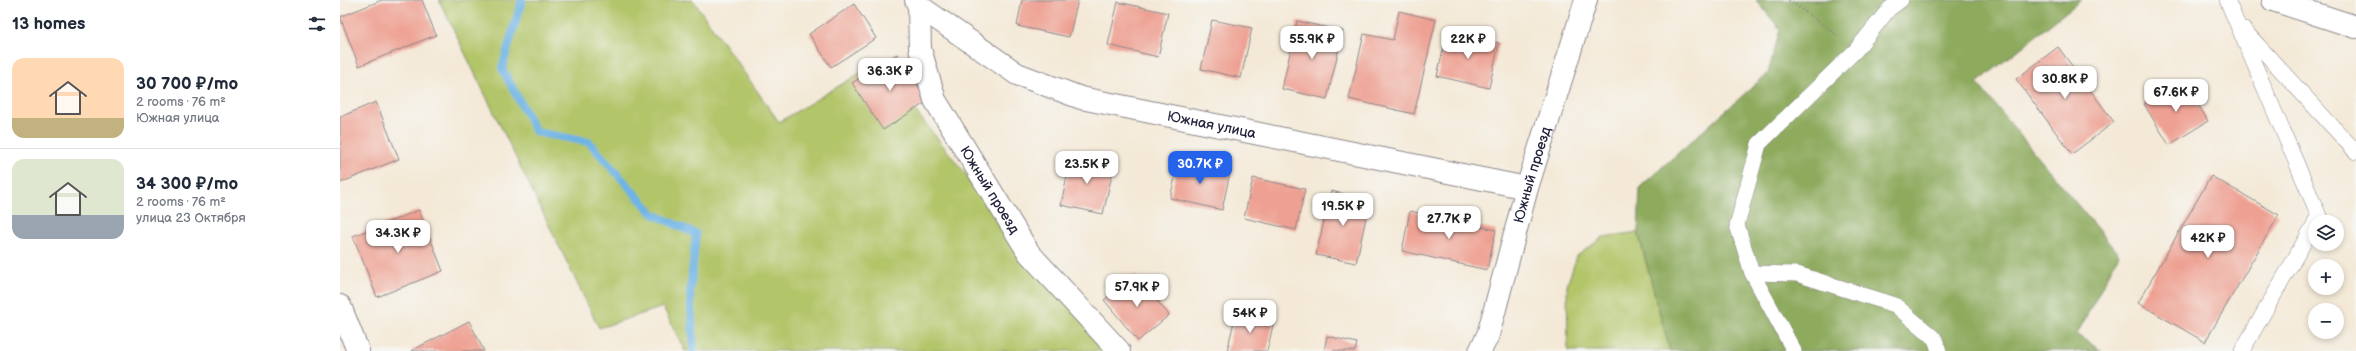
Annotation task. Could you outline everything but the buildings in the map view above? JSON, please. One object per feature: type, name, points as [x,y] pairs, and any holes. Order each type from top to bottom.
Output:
[{"type":"street","name":"Южный проезд","points":[[1480,351],[1488,336],[1527,188],[1586,0]]},
{"type":"street","points":[[2272,0],[2356,27]]},
{"type":"street","name":"Южный проезд","points":[[917,3],[920,49],[935,100],[1029,252],[1120,351]]},
{"type":"street","name":"Южная улица","points":[[917,3],[1017,74],[1081,98],[1527,188]]},
{"type":"street","points":[[340,306],[358,351]]},
{"type":"lane","points":[[1794,351],[1752,273],[1737,225],[1759,144],[1856,50],[1889,9],[1901,0]]},
{"type":"lane","points":[[2227,0],[2319,215]]},
{"type":"lane","points":[[2236,21],[2356,152]]},
{"type":"lane","points":[[2242,351],[2308,234]]},
{"type":"lane","points":[[1752,273],[1796,274],[1895,305],[1935,339],[1939,351]]},
{"type":"path","points":[[1789,0],[1856,50]]},
{"type":"green space","points":[[439,0],[693,0],[779,122],[877,63],[1029,253],[1119,351],[685,351],[663,307],[599,328]]},
{"type":"green space","points":[[1756,0],[2081,0],[1977,83],[2119,255],[2077,334],[2101,351],[1670,351],[1638,232],[1640,187],[1768,73],[1780,29]]},
{"type":"green space","points":[[1638,232],[1670,351],[1568,351],[1567,285],[1577,256],[1603,237]]},
{"type":"waterway","points":[[522,0],[502,68],[536,132],[589,142],[653,214],[696,234],[690,293],[694,351]]}]
